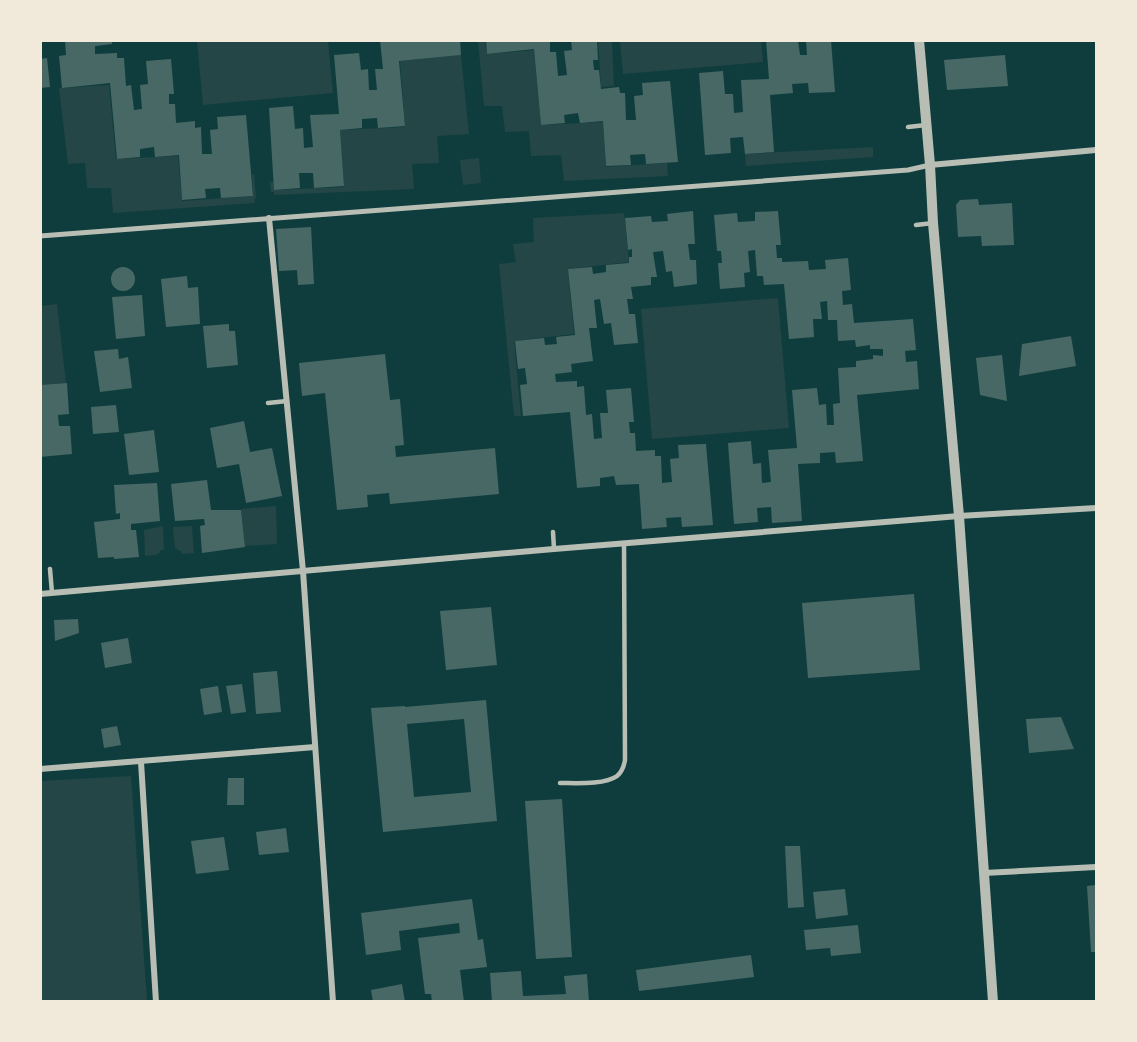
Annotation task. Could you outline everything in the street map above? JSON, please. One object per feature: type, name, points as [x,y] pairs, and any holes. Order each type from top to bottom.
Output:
[{"type":"street","points":[[919,40],[959,516],[993,1002]]},
{"type":"street","points":[[40,236],[908,170],[930,165],[1096,150]]},
{"type":"street","points":[[270,218],[303,571],[333,1002]]},
{"type":"street","points":[[40,594],[845,522],[1096,508]]},
{"type":"street","points":[[40,769],[315,747]]},
{"type":"street","points":[[141,762],[156,1002]]},
{"type":"street","points":[[984,873],[1096,867]]},
{"type":"lane","points":[[908,127],[926,125]]},
{"type":"lane","points":[[916,225],[933,223]]},
{"type":"lane","points":[[268,403],[287,400]]},
{"type":"lane","points":[[553,532],[554,549]]},
{"type":"lane","points":[[560,783],[608,781],[618,776],[623,769],[625,760],[624,543]]},
{"type":"lane","points":[[50,569],[52,593]]},
{"type":"shaded area","points":[[197,41],[328,41],[333,93],[203,105]]},
{"type":"shaded area","points":[[478,41],[485,41],[487,54],[534,50],[541,125],[603,122],[606,167],[667,163],[668,176],[564,181],[561,155],[531,156],[529,131],[505,132],[502,106],[484,106]]},
{"type":"shaded area","points":[[598,41],[612,41],[614,86],[601,87]]},
{"type":"shaded area","points":[[620,41],[761,41],[763,62],[623,74]]},
{"type":"shaded area","points":[[461,55],[469,134],[437,136],[439,163],[412,164],[414,189],[274,195],[274,192],[271,192],[270,182],[274,182],[275,190],[344,187],[340,130],[405,127],[400,61]]},
{"type":"shaded area","points":[[109,85],[116,159],[178,156],[182,201],[253,196],[252,175],[254,174],[255,203],[113,213],[111,188],[87,188],[85,163],[68,164],[59,88]]},
{"type":"shaded area","points":[[873,147],[873,157],[746,166],[745,154]]},
{"type":"shaded area","points":[[479,158],[481,183],[463,185],[460,160]]},
{"type":"shaded area","points":[[624,213],[629,262],[568,269],[574,334],[514,341],[521,416],[514,416],[499,264],[516,262],[513,244],[534,242],[533,218]]},
{"type":"shaded area","points":[[778,298],[789,428],[652,439],[641,309]]},
{"type":"shaded area","points":[[57,304],[66,383],[41,385],[41,306]]},
{"type":"shaded area","points":[[276,506],[277,544],[245,546],[241,509]]},
{"type":"shaded area","points":[[163,526],[164,549],[157,555],[145,556],[144,530]]},
{"type":"shaded area","points":[[192,526],[194,553],[182,554],[175,548],[173,527]]},
{"type":"shaded area","points":[[131,776],[147,1001],[41,1001],[41,781]]},
{"type":"building","points":[[65,40],[112,40],[112,44],[95,46],[95,54],[117,53],[117,58],[124,58],[126,86],[131,85],[134,110],[142,109],[140,85],[148,84],[146,61],[171,59],[174,94],[169,94],[169,104],[175,104],[176,123],[195,121],[195,128],[201,127],[202,154],[212,154],[210,130],[218,129],[217,117],[246,115],[253,196],[221,198],[220,188],[205,189],[206,198],[182,200],[179,155],[155,157],[154,147],[140,149],[140,157],[117,159],[110,83],[62,88],[59,56],[66,55]]},
{"type":"building","points":[[380,40],[460,40],[461,55],[399,61],[405,126],[378,128],[377,118],[362,119],[362,128],[340,130],[344,186],[314,188],[313,173],[299,173],[300,188],[274,190],[269,108],[293,106],[295,129],[303,128],[304,148],[313,147],[310,115],[339,114],[334,55],[359,53],[361,70],[368,69],[369,90],[377,90],[375,69],[383,69]]},
{"type":"building","points":[[486,40],[550,40],[550,52],[556,52],[558,76],[567,75],[564,51],[572,50],[571,40],[597,40],[598,60],[593,60],[594,70],[599,70],[601,89],[619,87],[620,93],[625,93],[626,120],[636,120],[634,96],[643,95],[642,83],[670,81],[678,162],[646,164],[645,154],[630,155],[631,165],[606,166],[603,121],[580,123],[578,113],[564,115],[565,123],[541,125],[534,49],[487,54]]},
{"type":"building","points":[[766,40],[798,40],[800,55],[807,55],[806,40],[831,40],[835,92],[809,93],[808,83],[792,84],[793,93],[770,95],[774,152],[745,154],[743,137],[730,138],[731,153],[705,155],[699,73],[723,71],[725,94],[733,94],[734,113],[743,112],[741,80],[769,79]]},
{"type":"building","points":[[1005,55],[1008,86],[947,90],[944,60]]},
{"type":"building","points":[[47,58],[50,87],[40,88],[40,59]]},
{"type":"building","points":[[978,199],[979,205],[1012,203],[1014,245],[982,246],[981,236],[958,237],[956,205],[960,200]]},
{"type":"building","points":[[693,211],[695,244],[688,244],[690,260],[696,260],[697,284],[674,287],[672,271],[666,272],[663,251],[653,252],[657,277],[651,277],[651,285],[631,287],[633,299],[627,299],[629,314],[635,314],[638,343],[614,345],[611,323],[604,324],[600,299],[594,300],[597,328],[589,328],[593,361],[571,364],[572,372],[555,374],[556,382],[577,381],[577,387],[584,386],[586,415],[592,414],[594,439],[602,438],[600,413],[608,413],[606,390],[631,388],[634,422],[629,422],[630,433],[635,433],[636,451],[655,450],[655,456],[661,456],[662,483],[672,482],[670,459],[679,458],[678,445],[706,444],[713,525],[682,527],[681,517],[666,518],[667,527],[642,529],[639,484],[616,485],[614,476],[600,478],[600,486],[577,488],[570,412],[523,416],[520,385],[527,384],[525,368],[518,369],[515,341],[544,338],[545,345],[557,344],[556,337],[575,335],[568,269],[592,267],[593,274],[606,272],[606,265],[629,263],[632,249],[628,250],[625,218],[651,216],[652,222],[668,221],[667,214]]},
{"type":"building","points":[[778,211],[781,245],[776,245],[777,258],[782,258],[782,262],[808,261],[809,270],[826,269],[825,260],[848,258],[851,290],[842,291],[843,305],[852,304],[854,323],[913,319],[916,350],[905,351],[906,362],[917,361],[919,389],[857,395],[863,461],[836,463],[835,452],[820,453],[820,463],[798,464],[802,521],[772,523],[771,507],[757,508],[758,522],[734,524],[728,443],[751,441],[753,464],[761,463],[762,483],[771,482],[768,450],[797,448],[792,390],[817,388],[819,405],[826,404],[827,425],[834,425],[833,404],[840,403],[838,368],[856,367],[856,361],[873,359],[873,355],[883,356],[883,349],[870,349],[870,345],[856,347],[855,340],[838,341],[837,320],[828,320],[827,301],[820,302],[822,319],[813,319],[814,337],[789,339],[784,284],[764,285],[763,276],[757,276],[755,250],[748,251],[750,272],[744,273],[745,287],[720,289],[718,263],[722,263],[721,251],[717,251],[714,215],[737,213],[738,222],[755,221],[755,212]]},
{"type":"building","points":[[311,227],[314,284],[298,285],[297,270],[279,271],[276,229]]},
{"type":"building","points":[[123,267],[128,268],[134,274],[134,284],[128,290],[123,291],[118,290],[112,284],[111,279],[112,274],[118,268]]},
{"type":"building","points":[[187,276],[188,288],[198,287],[200,324],[166,327],[161,279]]},
{"type":"building","points":[[142,295],[145,336],[116,339],[112,297]]},
{"type":"building","points":[[229,324],[229,331],[235,331],[238,365],[207,368],[203,326]]},
{"type":"building","points":[[1071,336],[1076,366],[1019,376],[1022,344]]},
{"type":"building","points":[[118,349],[119,359],[128,357],[132,388],[100,392],[94,351]]},
{"type":"building","points":[[385,354],[390,400],[400,399],[404,445],[395,446],[396,457],[495,448],[499,494],[390,504],[389,493],[367,495],[368,507],[337,510],[325,393],[302,396],[299,363]]},
{"type":"building","points":[[1002,355],[1007,401],[980,395],[976,358]]},
{"type":"building","points":[[67,383],[69,414],[58,415],[59,426],[70,426],[72,454],[40,457],[40,385]]},
{"type":"building","points":[[116,405],[119,432],[93,434],[91,407]]},
{"type":"building","points":[[244,421],[250,452],[272,448],[282,496],[246,503],[239,464],[217,468],[210,428]]},
{"type":"building","points":[[154,430],[159,472],[129,475],[124,434]]},
{"type":"building","points":[[207,480],[211,510],[241,510],[245,547],[202,553],[200,526],[205,525],[204,519],[175,521],[171,484]]},
{"type":"building","points":[[157,483],[160,521],[131,524],[131,530],[136,530],[139,557],[98,558],[94,522],[120,519],[120,513],[116,514],[114,485]]},
{"type":"building","points":[[914,594],[920,670],[808,678],[802,603]]},
{"type":"building","points":[[491,607],[497,665],[446,670],[440,611]]},
{"type":"building","points":[[78,619],[79,633],[55,641],[54,620]]},
{"type":"building","points":[[128,638],[132,663],[105,668],[101,643]]},
{"type":"building","points":[[277,671],[281,712],[256,714],[253,673]]},
{"type":"building","points":[[242,684],[246,712],[231,714],[226,686]]},
{"type":"building","points":[[218,686],[222,712],[204,715],[200,689]]},
{"type":"building","points":[[486,700],[497,821],[383,832],[371,708]],"holes":[[[464,719],[471,792],[414,797],[407,724]]]},
{"type":"building","points":[[1061,717],[1074,749],[1029,753],[1026,719]]},
{"type":"building","points":[[117,726],[121,745],[104,748],[101,729]]},
{"type":"building","points":[[228,778],[244,778],[244,805],[227,805]]},
{"type":"building","points":[[562,799],[572,957],[536,959],[525,801]]},
{"type":"building","points":[[286,828],[289,852],[259,855],[256,832]]},
{"type":"building","points":[[224,837],[229,870],[196,874],[191,841]]},
{"type":"building","points":[[785,846],[800,846],[804,907],[788,908]]},
{"type":"building","points":[[1096,885],[1096,952],[1091,952],[1087,886]]},
{"type":"building","points":[[845,889],[848,915],[816,919],[813,892]]},
{"type":"building","points":[[472,899],[478,940],[483,939],[487,967],[460,970],[464,1002],[432,1002],[431,994],[425,994],[418,938],[460,933],[459,923],[399,931],[401,950],[366,955],[361,913]]},
{"type":"building","points":[[858,925],[861,953],[831,956],[830,948],[806,950],[804,930]]},
{"type":"building","points":[[751,955],[754,977],[639,991],[636,970]]},
{"type":"building","points":[[521,971],[523,996],[566,994],[564,976],[587,974],[589,1002],[492,1002],[490,973]]},
{"type":"building","points":[[402,984],[405,1002],[373,1002],[371,990]]}]
